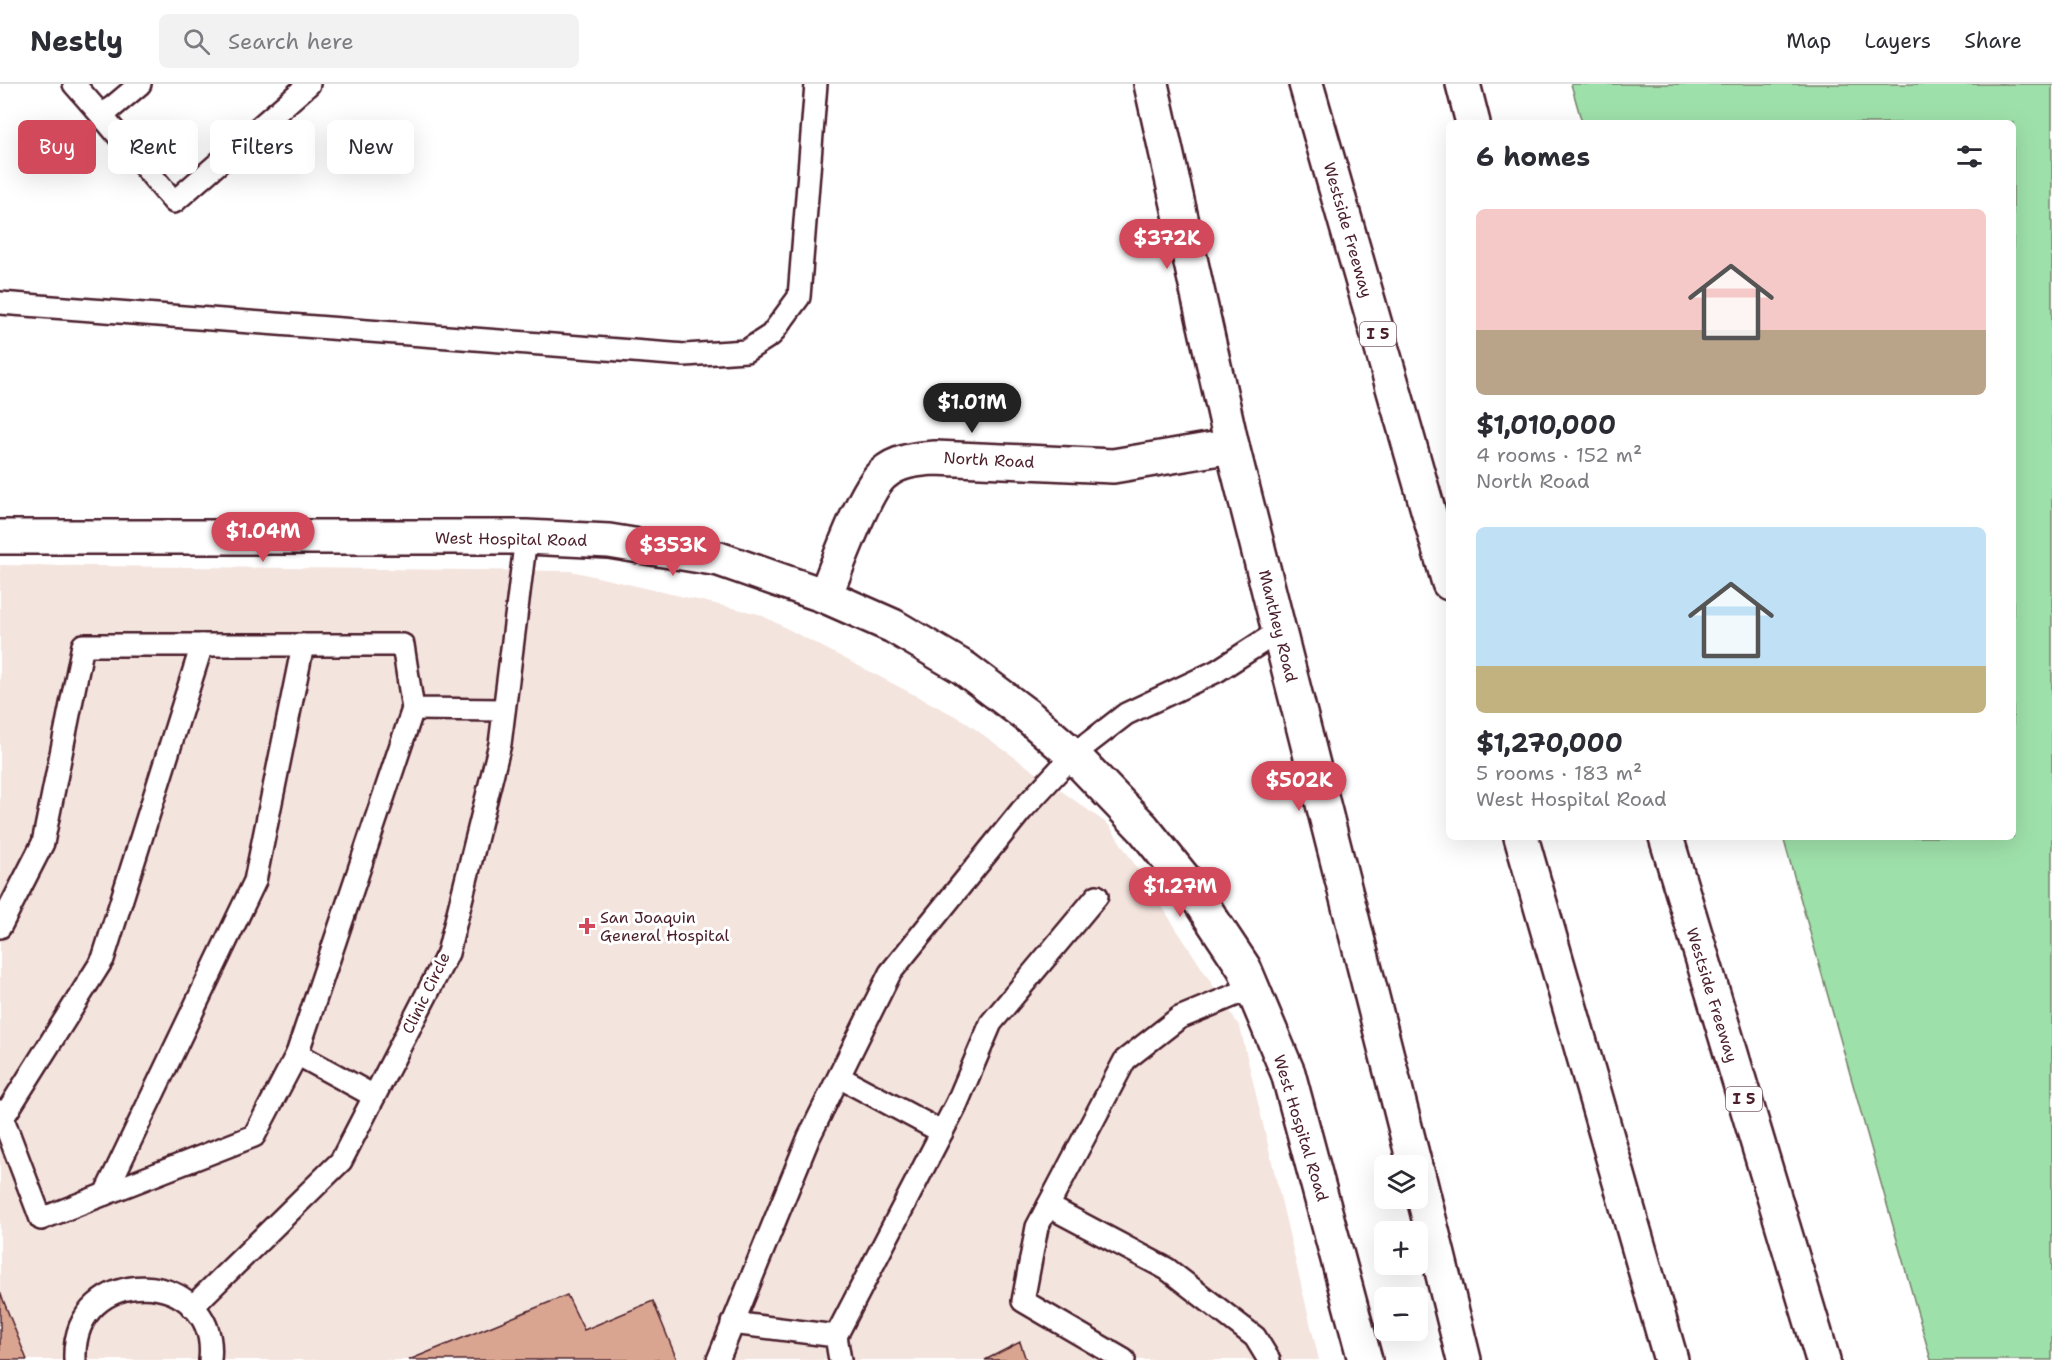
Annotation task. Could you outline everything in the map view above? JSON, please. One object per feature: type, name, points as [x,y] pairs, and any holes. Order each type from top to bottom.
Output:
[{"type":"main road","name":"Manthey Road","points":[[1151,84],[1232,446],[1412,1155]]},
{"type":"main road","name":"Westside Freeway","points":[[1306,84],[1446,573]]},
{"type":"main road","points":[[1463,84],[1472,120]]},
{"type":"main road","name":"North Road","points":[[825,596],[871,489],[883,474],[909,460],[935,458],[1113,466],[1232,446]]},
{"type":"main road","name":"West Hospital Road","points":[[0,537],[526,537],[609,541],[719,559],[825,596],[893,626],[964,669],[1029,717],[1073,755],[1143,828],[1189,885],[1244,968],[1288,1073],[1365,1360]]},
{"type":"main road","points":[[1522,840],[1671,1360]]},
{"type":"main road","name":"Westside Freeway","points":[[1667,840],[1823,1360]]},
{"type":"main road","points":[[1427,1209],[1464,1360]]},
{"type":"lane","points":[[74,84],[174,202],[309,84]]},
{"type":"lane","points":[[102,116],[140,84]]},
{"type":"lane","points":[[0,303],[685,355],[746,351],[771,335],[799,297],[816,84]]},
{"type":"lane","name":"Clinic Circle","points":[[192,1307],[341,1161],[448,953],[500,744],[526,537]]},
{"type":"lane","points":[[718,1360],[809,1137],[890,973],[1021,811],[1073,755],[1126,714],[1217,671],[1279,631]]},
{"type":"lane","points":[[0,927],[43,843],[83,645],[202,645],[303,645],[403,645],[413,709],[297,1054],[254,1136],[41,1219],[1,1114],[103,959],[202,645]]},
{"type":"lane","points":[[105,1194],[255,880],[303,645]]},
{"type":"lane","points":[[413,709],[504,710]]},
{"type":"lane","points":[[840,1360],[836,1336],[942,1132],[991,1023],[1097,896]]},
{"type":"lane","points":[[1124,1360],[1023,1301],[1036,1227],[1125,1060],[1179,1018],[1252,988]]},
{"type":"lane","points":[[297,1054],[374,1096]]},
{"type":"lane","points":[[839,1077],[942,1132]]},
{"type":"lane","points":[[1048,1206],[1167,1269],[1255,1337],[1269,1360]]},
{"type":"lane","points":[[75,1360],[74,1346],[80,1325],[93,1306],[111,1293],[131,1286],[154,1286],[175,1293],[192,1307],[205,1326],[211,1348],[210,1360]]},
{"type":"lane","points":[[732,1323],[836,1336]]},
{"type":"shaded area","name":"San Joaquin General Hospital","points":[[0,565],[571,571],[759,614],[961,719],[1109,825],[1240,1027],[1319,1360],[0,1360]]},
{"type":"green space","points":[[1571,84],[2052,84],[2052,1360],[1931,1360],[1784,840],[2016,840],[2016,120],[1581,120]]},
{"type":"building","points":[[0,1292],[27,1360],[0,1360]]},
{"type":"building","points":[[567,1295],[584,1330],[653,1301],[677,1360],[409,1360]]},
{"type":"building","points":[[1020,1342],[1026,1360],[985,1360]]},
{"type":"place","name":"San Joaquin General Hospital","points":[[587,926]]}]
